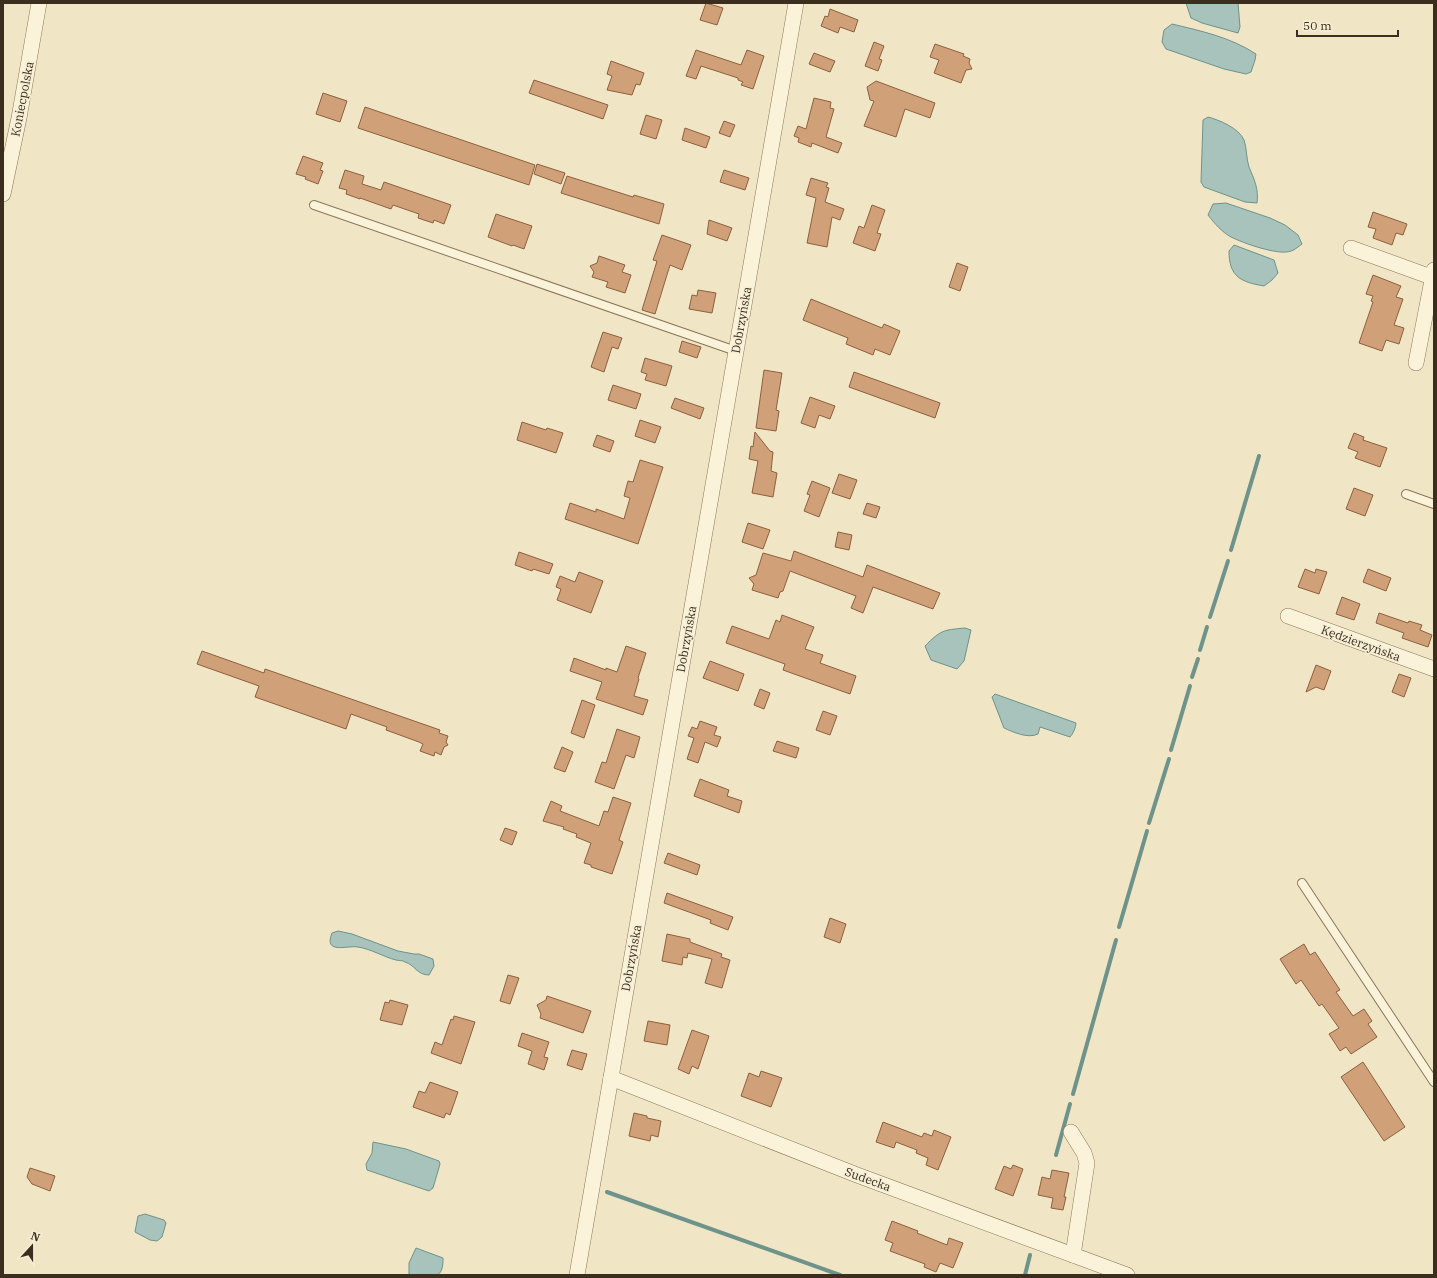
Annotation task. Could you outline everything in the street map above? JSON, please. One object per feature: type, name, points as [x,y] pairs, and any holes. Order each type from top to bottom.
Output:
[{"type":"street","name":"Koniecpolska","points":[[3,194],[19,118],[39,3]]},
{"type":"street","name":"Dobrzyńska","points":[[577,1275],[796,3]]},
{"type":"street","points":[[1351,248],[1434,275],[1416,364]]},
{"type":"street","name":"Kędzierzyńska","points":[[1288,616],[1434,669]]},
{"type":"street","name":"Sudecka","points":[[611,1078],[857,1175],[1127,1275]]},
{"type":"street","points":[[1071,1132],[1084,1153],[1087,1163],[1073,1254]]},
{"type":"lane","points":[[314,205],[736,351]]},
{"type":"lane","points":[[1406,494],[1434,504]]},
{"type":"lane","points":[[1302,883],[1434,1082]]},
{"type":"water","points":[[1186,3],[1238,3],[1240,27],[1238,33],[1202,23],[1191,18]]},
{"type":"water","points":[[1172,24],[1226,39],[1256,54],[1251,72],[1246,74],[1224,69],[1166,49],[1162,42],[1164,30]]},
{"type":"water","points":[[1208,117],[1223,122],[1233,128],[1244,140],[1248,164],[1257,189],[1257,203],[1245,202],[1204,187],[1201,182],[1203,120]]},
{"type":"water","points":[[1226,203],[1270,218],[1285,225],[1298,235],[1302,244],[1291,251],[1278,252],[1252,245],[1231,237],[1219,228],[1208,215],[1213,204]]},
{"type":"water","points":[[1234,245],[1274,260],[1278,273],[1264,286],[1238,277],[1231,267],[1230,260],[1229,251]]},
{"type":"water","points":[[965,628],[971,630],[964,661],[957,669],[931,660],[925,646],[930,641],[947,630]]},
{"type":"water","points":[[995,694],[1076,723],[1073,732],[1070,737],[1040,727],[1038,734],[1030,736],[1004,728],[992,697]]},
{"type":"water","points":[[338,931],[352,934],[398,951],[419,954],[433,959],[434,966],[429,975],[425,975],[404,961],[391,959],[368,949],[358,947],[334,947],[330,940],[332,933]]},
{"type":"water","points":[[373,1142],[406,1149],[439,1161],[440,1164],[433,1188],[429,1191],[367,1170],[366,1164],[372,1153]]},
{"type":"water","points":[[145,1214],[164,1220],[166,1223],[162,1237],[157,1241],[150,1240],[135,1232],[138,1216]]},
{"type":"water","points":[[416,1248],[443,1258],[442,1268],[439,1274],[409,1275],[409,1263]]},
{"type":"building","points":[[706,3],[723,8],[717,25],[700,20]]},
{"type":"building","points":[[830,9],[858,20],[854,32],[840,27],[838,33],[821,26],[825,16],[828,17]]},
{"type":"building","points":[[874,42],[884,46],[879,59],[882,60],[878,71],[865,66]]},
{"type":"building","points":[[935,44],[964,54],[963,56],[970,59],[969,63],[972,69],[966,70],[961,83],[934,73],[939,60],[930,57]]},
{"type":"building","points":[[696,50],[741,65],[747,50],[764,56],[753,89],[741,85],[743,82],[738,80],[738,78],[701,66],[696,79],[686,76]]},
{"type":"building","points":[[814,53],[835,61],[830,72],[809,64]]},
{"type":"building","points":[[611,61],[644,73],[640,85],[636,84],[632,95],[607,90],[612,76],[607,74]]},
{"type":"building","points":[[534,80],[608,105],[603,119],[529,93]]},
{"type":"building","points":[[876,81],[935,103],[930,118],[905,109],[896,137],[864,126],[874,101],[870,100],[867,87]]},
{"type":"building","points":[[323,93],[347,101],[340,122],[316,114]]},
{"type":"building","points":[[814,98],[831,102],[830,108],[834,109],[826,137],[842,143],[838,153],[812,143],[811,147],[798,142],[799,138],[794,136],[798,126],[806,129]]},
{"type":"building","points":[[365,107],[535,165],[529,185],[358,128]]},
{"type":"building","points":[[646,115],[662,120],[656,139],[640,134]]},
{"type":"building","points":[[724,121],[735,125],[730,137],[719,133]]},
{"type":"building","points":[[685,128],[710,137],[706,148],[682,140]]},
{"type":"building","points":[[303,156],[323,163],[320,170],[323,171],[318,184],[305,179],[306,177],[296,174]]},
{"type":"building","points":[[537,164],[565,173],[561,184],[534,174]]},
{"type":"building","points":[[345,170],[364,176],[362,184],[381,190],[384,182],[451,205],[444,224],[434,220],[433,223],[418,218],[419,214],[393,205],[391,209],[346,194],[347,190],[339,188]]},
{"type":"building","points":[[724,170],[749,178],[745,190],[720,182]]},
{"type":"building","points":[[567,176],[633,197],[634,195],[664,204],[659,224],[561,193]]},
{"type":"building","points":[[811,178],[828,183],[826,187],[829,188],[825,202],[844,209],[840,220],[832,217],[827,247],[807,243],[816,198],[806,195]]},
{"type":"building","points":[[872,205],[885,210],[877,233],[881,234],[875,251],[853,243],[859,226],[864,228]]},
{"type":"building","points":[[1373,212],[1407,224],[1403,235],[1396,233],[1392,245],[1373,238],[1376,229],[1368,227]]},
{"type":"building","points":[[496,214],[532,226],[524,249],[488,237]]},
{"type":"building","points":[[709,220],[732,228],[727,241],[707,234]]},
{"type":"building","points":[[662,235],[691,245],[682,270],[670,265],[655,314],[642,310],[657,261],[653,260]]},
{"type":"building","points":[[599,256],[625,265],[622,272],[631,275],[625,293],[606,287],[608,282],[592,277],[594,272],[590,266],[597,263]]},
{"type":"building","points":[[957,263],[968,267],[960,291],[949,287]]},
{"type":"building","points":[[1373,275],[1401,286],[1396,297],[1403,299],[1394,325],[1404,328],[1399,344],[1386,340],[1382,351],[1359,343],[1373,302],[1371,301],[1373,296],[1366,294]]},
{"type":"building","points":[[698,290],[716,293],[712,313],[689,309],[692,295],[697,296]]},
{"type":"building","points":[[811,299],[882,328],[884,324],[900,331],[890,355],[875,349],[873,355],[846,344],[848,338],[803,320]]},
{"type":"building","points":[[603,332],[622,338],[618,349],[612,347],[604,372],[591,367]]},
{"type":"building","points":[[682,341],[701,347],[697,358],[679,352]]},
{"type":"building","points":[[645,358],[672,366],[666,386],[645,380],[647,374],[641,372]]},
{"type":"building","points":[[764,370],[782,373],[776,410],[779,411],[776,431],[756,428]]},
{"type":"building","points":[[854,372],[940,403],[935,418],[849,387]]},
{"type":"building","points":[[613,385],[641,394],[636,409],[608,400]]},
{"type":"building","points":[[810,397],[835,406],[830,419],[819,415],[815,428],[801,423]]},
{"type":"building","points":[[675,398],[704,408],[700,419],[671,408]]},
{"type":"building","points":[[640,420],[661,427],[655,443],[635,436]]},
{"type":"building","points":[[522,422],[546,430],[547,428],[563,433],[556,453],[517,440]]},
{"type":"building","points":[[755,432],[770,451],[773,452],[771,471],[777,473],[773,497],[752,493],[758,461],[749,459],[751,446],[753,447]]},
{"type":"building","points":[[1354,433],[1364,437],[1363,440],[1387,448],[1380,467],[1355,458],[1358,452],[1348,448]]},
{"type":"building","points":[[597,435],[614,441],[610,452],[593,446]]},
{"type":"building","points":[[640,460],[663,467],[638,544],[565,519],[570,503],[596,512],[596,509],[624,519],[630,498],[624,496],[628,481],[633,482]]},
{"type":"building","points":[[839,474],[857,480],[850,499],[832,493]]},
{"type":"building","points":[[812,481],[830,488],[819,517],[804,511],[810,495],[807,494]]},
{"type":"building","points":[[1354,488],[1373,495],[1365,516],[1346,509]]},
{"type":"building","points":[[867,503],[880,507],[876,518],[863,514]]},
{"type":"building","points":[[748,523],[770,530],[763,549],[742,542]]},
{"type":"building","points":[[838,532],[852,535],[849,550],[835,547]]},
{"type":"building","points":[[794,551],[863,577],[867,565],[940,593],[933,609],[873,587],[863,613],[851,608],[856,596],[790,571],[783,591],[780,592],[778,598],[752,590],[754,584],[749,578],[756,575],[763,553],[791,561]]},
{"type":"building","points":[[519,552],[553,564],[549,574],[533,569],[532,571],[515,565]]},
{"type":"building","points":[[1305,569],[1315,573],[1316,569],[1327,572],[1319,594],[1298,587]]},
{"type":"building","points":[[1368,569],[1391,578],[1386,591],[1363,582]]},
{"type":"building","points":[[579,572],[603,581],[591,613],[557,600],[561,589],[556,587],[560,576],[575,582]]},
{"type":"building","points":[[1342,597],[1360,604],[1354,620],[1336,614]]},
{"type":"building","points":[[1379,613],[1408,623],[1409,621],[1422,625],[1420,630],[1432,635],[1428,647],[1402,638],[1404,633],[1376,623]]},
{"type":"building","points":[[782,615],[814,627],[805,649],[823,655],[820,663],[856,676],[850,694],[783,670],[785,664],[726,643],[732,626],[769,639],[776,620],[780,622]]},
{"type":"building","points":[[626,646],[646,653],[634,696],[648,700],[643,715],[596,699],[602,682],[570,671],[574,658],[606,670],[606,668],[617,672]]},
{"type":"building","points":[[202,651],[264,673],[265,669],[440,730],[439,733],[448,736],[446,742],[448,745],[444,747],[441,755],[435,752],[434,756],[420,751],[423,744],[386,730],[387,727],[351,714],[346,729],[255,697],[259,686],[197,664]]},
{"type":"building","points":[[710,661],[744,674],[738,691],[703,678]]},
{"type":"building","points":[[1316,665],[1331,671],[1324,690],[1316,687],[1306,692]]},
{"type":"building","points":[[1399,674],[1411,678],[1404,697],[1392,692]]},
{"type":"building","points":[[760,689],[770,693],[764,709],[754,705]]},
{"type":"building","points":[[582,700],[595,705],[584,738],[571,733]]},
{"type":"building","points":[[823,711],[837,716],[830,735],[816,730]]},
{"type":"building","points":[[700,721],[717,727],[714,735],[721,737],[717,747],[705,742],[698,763],[687,759],[694,738],[688,736],[692,727],[697,729]]},
{"type":"building","points":[[617,729],[640,737],[634,758],[626,755],[614,789],[595,782],[602,762],[606,763]]},
{"type":"building","points":[[777,741],[799,748],[796,758],[773,751]]},
{"type":"building","points":[[562,747],[573,752],[565,772],[554,768]]},
{"type":"building","points":[[700,779],[729,790],[727,796],[742,801],[739,813],[694,796]]},
{"type":"building","points":[[613,797],[631,803],[619,840],[623,842],[612,874],[584,863],[591,843],[576,837],[577,834],[563,829],[564,827],[543,821],[551,801],[562,806],[560,811],[599,826],[604,811],[608,812]]},
{"type":"building","points":[[505,828],[517,832],[512,845],[500,840]]},
{"type":"building","points":[[668,853],[700,865],[697,875],[664,863]]},
{"type":"building","points":[[667,893],[733,917],[728,930],[710,923],[711,920],[664,903]]},
{"type":"building","points":[[830,918],[846,924],[840,943],[824,937]]},
{"type":"building","points":[[667,934],[690,939],[690,942],[722,954],[721,957],[730,960],[722,988],[705,983],[712,959],[688,953],[687,958],[683,957],[682,965],[662,961]]},
{"type":"building","points":[[1304,944],[1310,955],[1315,952],[1340,990],[1336,992],[1353,1016],[1364,1009],[1372,1021],[1368,1024],[1377,1037],[1351,1054],[1346,1047],[1340,1051],[1329,1034],[1339,1028],[1322,1004],[1319,1006],[1301,980],[1296,984],[1280,959]]},
{"type":"building","points":[[508,975],[519,978],[510,1004],[500,1001]]},
{"type":"building","points":[[547,996],[591,1011],[583,1033],[540,1018],[541,1014],[537,1005],[546,1000]]},
{"type":"building","points":[[390,1000],[408,1005],[402,1025],[380,1020],[385,1002],[389,1003]]},
{"type":"building","points":[[454,1016],[475,1022],[461,1064],[431,1053],[435,1042],[442,1045],[451,1019],[453,1020]]},
{"type":"building","points":[[648,1021],[670,1025],[667,1045],[644,1041]]},
{"type":"building","points":[[692,1030],[709,1036],[698,1069],[692,1066],[689,1074],[678,1069]]},
{"type":"building","points":[[522,1033],[549,1042],[544,1057],[548,1058],[544,1070],[528,1064],[532,1051],[518,1046]]},
{"type":"building","points":[[572,1050],[587,1054],[582,1070],[567,1065]]},
{"type":"building","points":[[1363,1062],[1405,1127],[1384,1141],[1341,1077]]},
{"type":"building","points":[[761,1071],[782,1078],[771,1107],[741,1096],[749,1073],[759,1077]]},
{"type":"building","points":[[430,1082],[458,1092],[450,1115],[446,1113],[444,1118],[413,1107],[419,1091],[425,1093]]},
{"type":"building","points":[[634,1113],[661,1121],[658,1137],[651,1135],[650,1141],[629,1136]]},
{"type":"building","points":[[883,1122],[922,1137],[924,1133],[932,1136],[934,1130],[951,1137],[938,1170],[926,1165],[928,1158],[916,1153],[917,1150],[896,1142],[894,1148],[876,1142]]},
{"type":"building","points":[[1013,1165],[1023,1169],[1013,1196],[995,1189],[1004,1166],[1011,1169]]},
{"type":"building","points":[[30,1168],[55,1176],[50,1191],[32,1184],[27,1177]]},
{"type":"building","points":[[1052,1170],[1069,1173],[1063,1210],[1051,1208],[1053,1198],[1038,1195],[1042,1177],[1050,1179]]},
{"type":"building","points":[[892,1221],[918,1231],[917,1233],[947,1245],[949,1238],[963,1243],[953,1268],[940,1263],[936,1272],[924,1267],[925,1264],[890,1251],[893,1243],[885,1240]]},
{"type":"waterway","points":[[1231,550],[1259,456]]},
{"type":"waterway","points":[[1210,617],[1228,561]]},
{"type":"waterway","points":[[1200,650],[1207,627]]},
{"type":"waterway","points":[[1192,677],[1198,659]]},
{"type":"waterway","points":[[1171,750],[1190,686]]},
{"type":"waterway","points":[[1149,823],[1169,759]]},
{"type":"waterway","points":[[1119,927],[1147,831]]},
{"type":"waterway","points":[[1073,1094],[1116,940]]},
{"type":"waterway","points":[[1056,1155],[1070,1104]]},
{"type":"waterway","points":[[607,1192],[840,1275]]},
{"type":"waterway","points":[[1025,1275],[1030,1255]]}]
